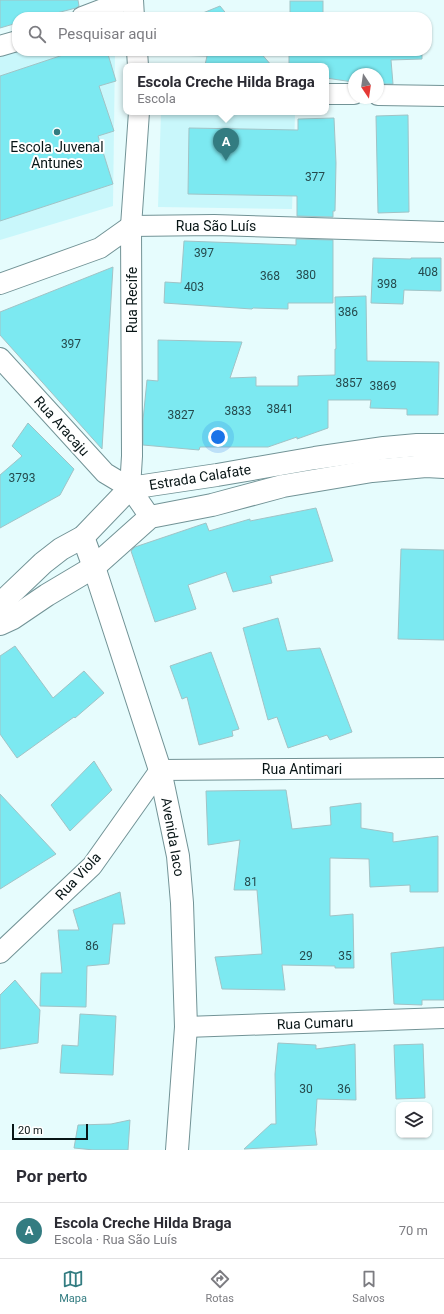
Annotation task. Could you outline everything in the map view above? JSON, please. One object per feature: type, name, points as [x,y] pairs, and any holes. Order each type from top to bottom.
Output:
[{"type":"street","points":[[95,12],[127,0]]},
{"type":"street","points":[[133,0],[134,12]]},
{"type":"street","points":[[0,46],[12,42]]},
{"type":"street","points":[[329,94],[348,94]]},
{"type":"street","points":[[384,95],[444,96]]},
{"type":"street","name":"Rua Recife","points":[[130,488],[132,456],[131,226],[139,115]]},
{"type":"street","name":"Rua São Luís","points":[[131,226],[214,225],[444,232]]},
{"type":"street","points":[[0,284],[100,248],[131,226]]},
{"type":"street","name":"Rua Aracaju","points":[[0,358],[105,473],[130,488]]},
{"type":"street","name":"Estrada Calafate","points":[[0,604],[43,563],[61,549],[83,537],[130,488],[217,475],[323,456],[417,445],[444,445]]},
{"type":"street","name":"Estrada Calafate","points":[[150,517],[212,505],[283,486],[372,470],[444,466]]},
{"type":"street","points":[[0,624],[13,618],[47,595],[94,567],[150,517],[130,488]]},
{"type":"street","name":"Avenida Iaco","points":[[83,537],[160,770],[178,856],[182,903],[186,1027],[176,1150]]},
{"type":"street","name":"Rua Antimari","points":[[160,770],[444,768]]},
{"type":"street","name":"Rua Viola","points":[[0,953],[92,866],[160,770]]},
{"type":"street","name":"Rua Cumaru","points":[[186,1027],[444,1018]]},
{"type":"shaded area","name":"Escola Juvenal Antunes","points":[[12,53],[12,56],[115,56],[113,206],[0,240],[0,57]]},
{"type":"shaded area","points":[[161,115],[295,115],[292,209],[158,207]]},
{"type":"building","points":[[0,0],[78,0],[79,6],[60,12],[12,12],[12,24],[0,28]]},
{"type":"building","points":[[290,1],[323,1],[323,12],[290,12]]},
{"type":"building","points":[[220,6],[225,12],[205,12]]},
{"type":"building","name":"Escola Juvenal Antunes","points":[[60,56],[108,56],[116,81],[99,86],[114,131],[98,136],[113,184],[0,221],[0,76]]},
{"type":"building","points":[[207,56],[263,56],[269,63],[205,63]]},
{"type":"building","points":[[289,56],[422,56],[422,59],[391,60],[393,84],[384,84],[384,68],[348,68],[348,81],[329,78],[329,63],[289,63]]},
{"type":"building","points":[[408,115],[409,212],[378,213],[376,116]]},
{"type":"building","points":[[334,118],[336,163],[335,211],[333,211],[333,217],[297,216],[297,196],[188,194],[189,128],[298,130],[298,119]]},
{"type":"building","points":[[296,239],[333,240],[333,303],[288,303],[288,309],[252,309],[164,303],[165,282],[181,283],[184,241],[296,245]]},
{"type":"building","points":[[373,258],[441,258],[441,291],[404,290],[403,304],[371,303]]},
{"type":"building","points":[[113,267],[102,449],[0,335],[0,312]]},
{"type":"building","points":[[366,296],[367,361],[439,362],[438,415],[407,415],[407,409],[370,408],[371,400],[328,400],[328,428],[268,447],[200,447],[199,450],[143,445],[143,420],[147,380],[158,381],[158,340],[242,342],[230,378],[256,377],[256,386],[298,386],[298,376],[335,375],[335,297]]},
{"type":"building","points":[[28,423],[74,469],[60,495],[0,528],[0,475],[22,456],[12,446]]},
{"type":"building","points":[[316,508],[333,561],[270,576],[272,583],[233,592],[226,572],[188,585],[196,609],[155,622],[131,551],[135,547],[206,523],[209,531],[250,519],[250,521]]},
{"type":"building","points":[[401,549],[444,550],[444,640],[398,639]]},
{"type":"building","points":[[278,618],[287,651],[320,648],[352,732],[330,740],[327,735],[288,748],[277,717],[268,720],[243,628]]},
{"type":"building","points":[[15,646],[53,698],[84,671],[104,693],[75,718],[74,717],[17,758],[0,734],[0,656]]},
{"type":"building","points":[[211,652],[239,729],[232,731],[233,736],[199,745],[187,697],[182,699],[170,666]]},
{"type":"building","points":[[94,761],[112,790],[70,831],[51,805]]},
{"type":"building","points":[[286,790],[292,829],[331,825],[330,807],[361,803],[361,828],[393,833],[393,842],[438,836],[438,892],[410,892],[410,885],[370,887],[369,859],[330,858],[330,916],[353,914],[354,968],[335,968],[335,966],[282,965],[285,990],[222,989],[215,957],[262,954],[257,890],[234,890],[240,840],[208,845],[206,791]]},
{"type":"building","points":[[0,794],[56,854],[0,889]]},
{"type":"building","points":[[120,892],[125,924],[113,924],[109,964],[87,966],[86,1007],[40,1006],[41,973],[62,973],[58,930],[79,930],[73,910]]},
{"type":"building","points":[[444,947],[444,1000],[422,1000],[422,1005],[394,1004],[391,953]]},
{"type":"building","points":[[15,980],[40,1010],[38,1043],[0,1049],[0,995]]},
{"type":"building","points":[[80,1014],[116,1016],[113,1075],[60,1073],[62,1045],[78,1046]]},
{"type":"building","points":[[278,1043],[316,1045],[316,1049],[355,1044],[356,1100],[317,1099],[315,1130],[317,1145],[244,1149],[271,1124],[276,1124],[275,1074]]},
{"type":"building","points":[[423,1044],[425,1098],[396,1099],[394,1045]]},
{"type":"building","points":[[130,1120],[128,1150],[94,1150],[74,1148],[78,1125],[111,1124]]},
{"type":"place","name":"Escola Juvenal Antunes","points":[[57,132]]},
{"type":"place","name":"Escola Creche Hilda Braga","points":[[226,161]]}]
